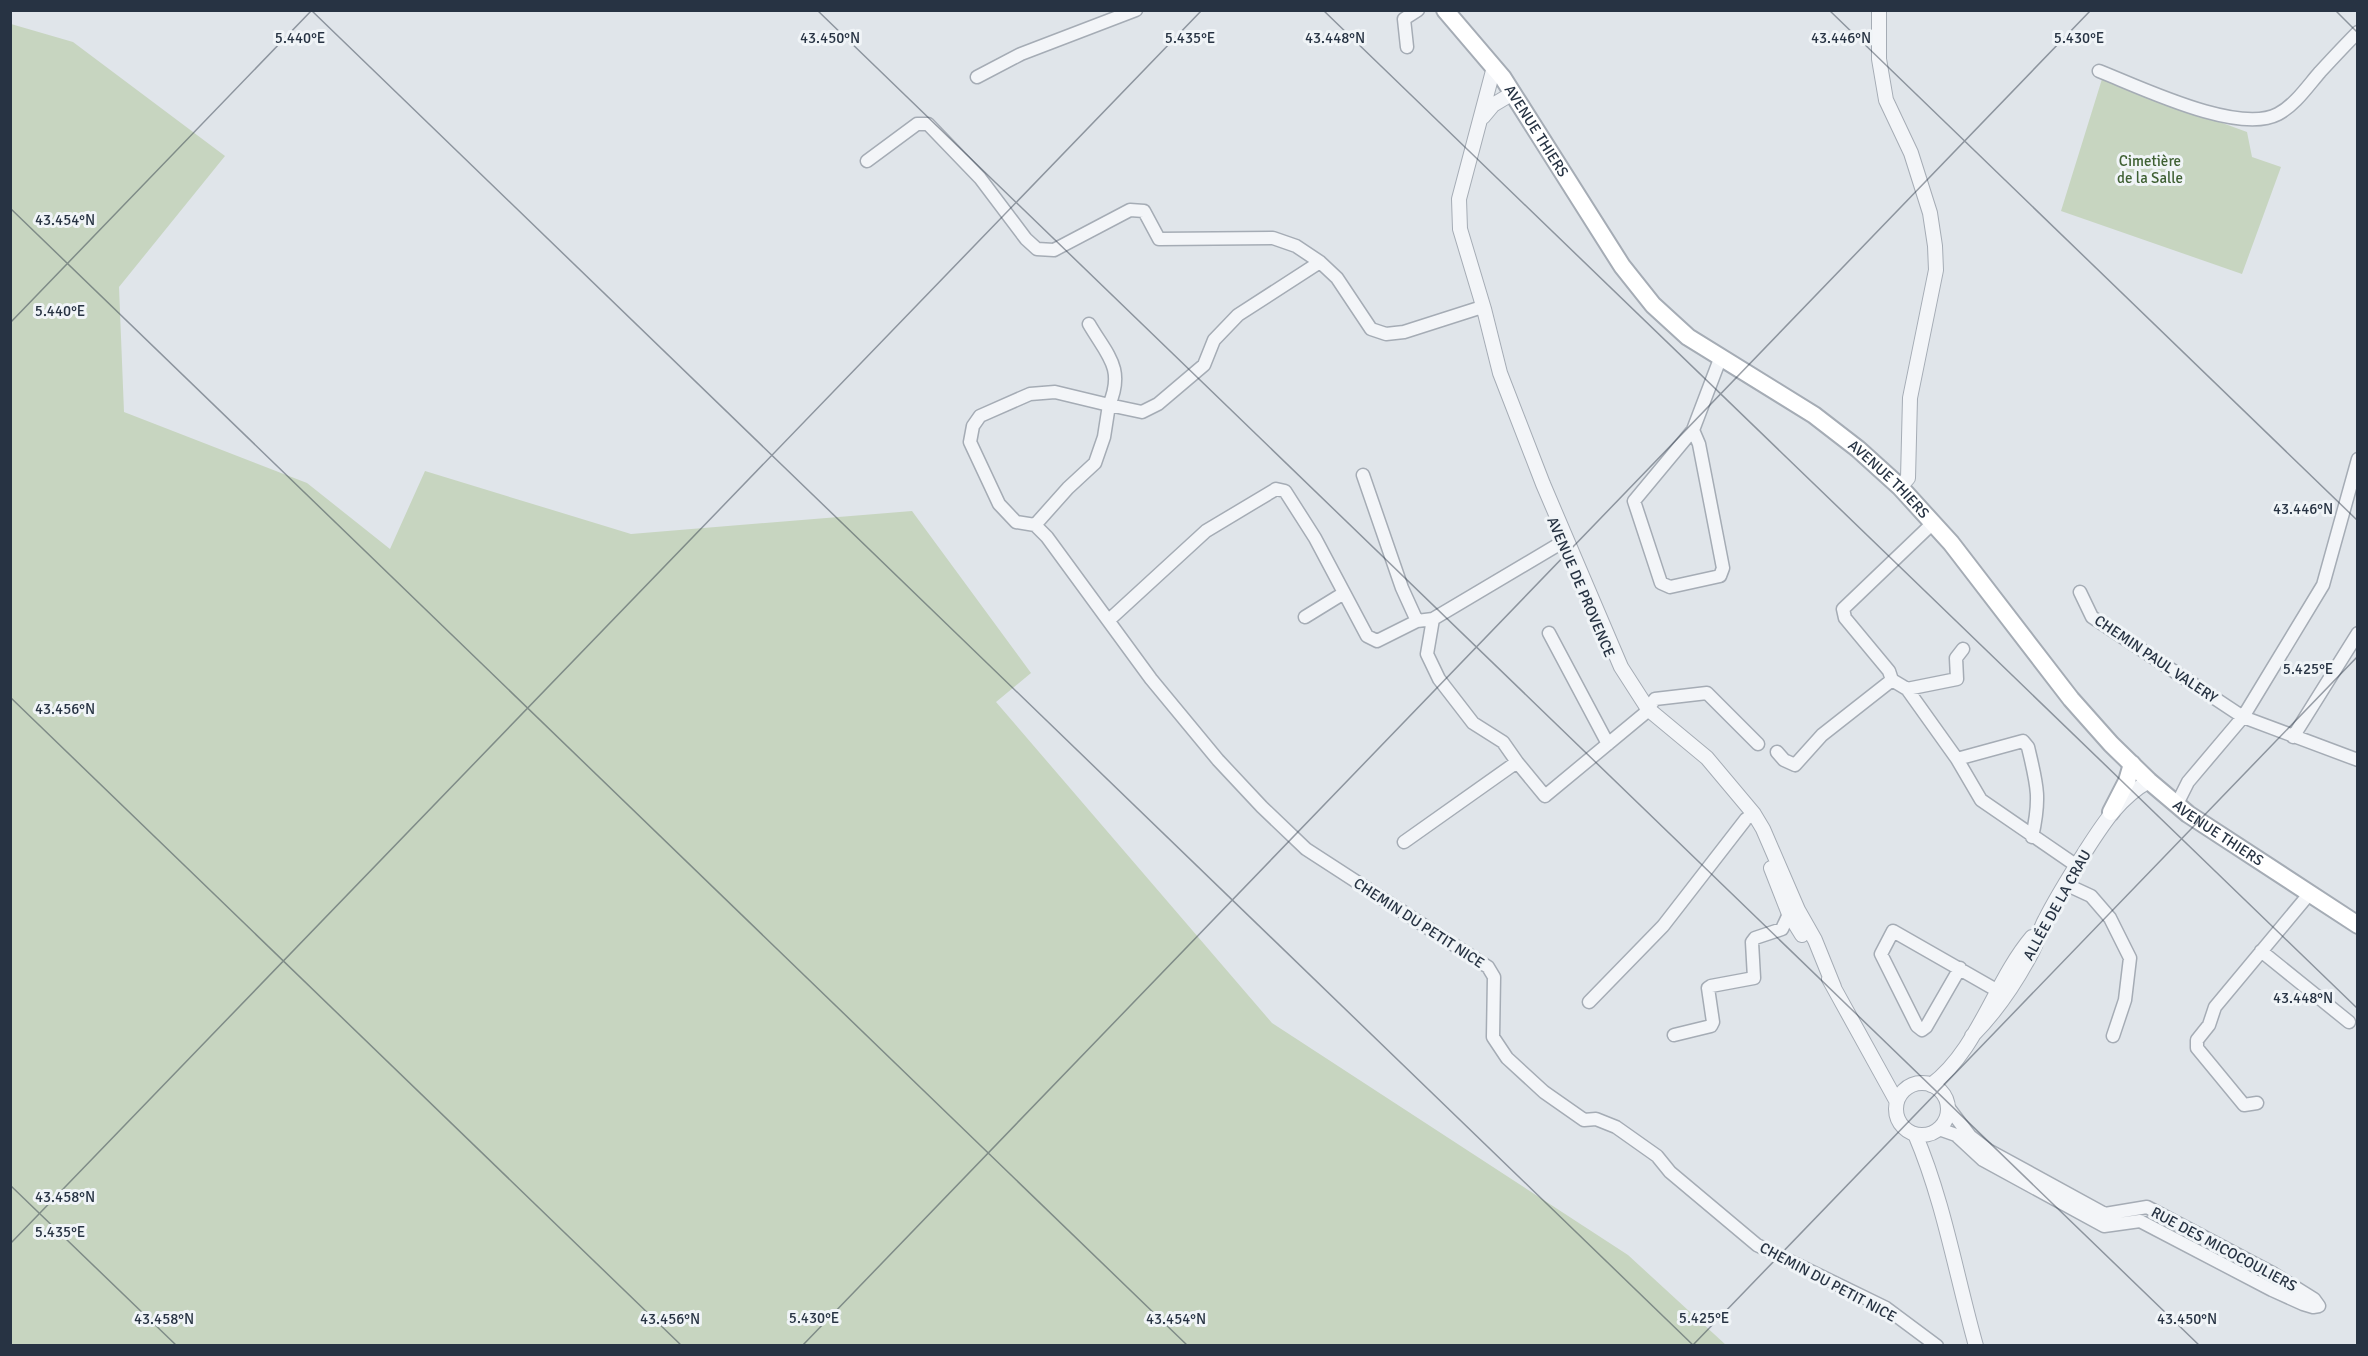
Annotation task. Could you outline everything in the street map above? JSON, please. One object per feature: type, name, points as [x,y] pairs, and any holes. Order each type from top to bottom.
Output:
[{"type":"main road","name":"AVENUE THIERS","points":[[1445,10],[1513,93],[1622,266],[1653,305],[1688,338],[1814,415],[1858,449],[1900,487],[1934,522],[2071,699],[2149,781],[2250,856],[2358,926]]},
{"type":"main road","points":[[2111,812],[2127,781],[2132,764]]},
{"type":"street","points":[[977,77],[1021,54],[1137,10]]},
{"type":"street","points":[[1407,47],[1404,19],[1418,10]]},
{"type":"street","points":[[1879,10],[1879,58],[1886,100],[1911,153],[1930,213],[1935,246],[1936,270],[1910,398],[1908,478],[1900,487]]},
{"type":"street","points":[[2099,71],[2211,113],[2243,120],[2263,120],[2279,114],[2295,102],[2358,32]]},
{"type":"street","name":"AVENUE DE PROVENCE","points":[[1494,68],[1459,199],[1460,230],[1484,309],[1500,373],[1564,541],[1621,667],[1646,711],[1707,758],[1750,817],[1763,829],[1794,912],[1815,940],[1834,987],[1897,1102]]},
{"type":"street","points":[[1482,119],[1492,105],[1513,93]]},
{"type":"street","points":[[867,161],[917,124],[927,124],[980,178],[1026,239],[1038,249],[1054,250],[1130,210],[1144,212],[1159,239],[1273,238],[1296,246],[1320,262],[1337,278],[1371,329],[1386,334],[1404,332],[1479,308],[1484,309]]},
{"type":"street","points":[[1089,324],[1116,369],[1115,392],[1109,405],[1104,437],[1095,463],[1068,488],[1035,525],[1016,522],[999,504],[970,442],[973,426],[980,416],[1030,394],[1054,392],[1109,405],[1142,412],[1158,404],[1204,365],[1214,340],[1238,315],[1320,262]]},
{"type":"street","points":[[1693,430],[1699,444],[1723,568],[1720,576],[1670,587],[1661,583],[1634,501],[1693,430],[1720,359]]},
{"type":"street","points":[[2177,804],[2188,782],[2243,717],[2323,585],[2358,459]]},
{"type":"street","points":[[1363,475],[1402,588],[1417,621]]},
{"type":"street","points":[[1109,620],[1206,531],[1276,489],[1285,491],[1315,538],[1367,636],[1377,641],[1417,621],[1433,619],[1564,541]]},
{"type":"street","points":[[1934,522],[1843,609],[1845,618],[1889,671],[1892,680],[1907,688],[1957,759],[1981,800],[2031,837],[2076,866]]},
{"type":"street","name":"CHEMIN DU PETIT NICE","points":[[1035,525],[1047,537],[1109,620],[1125,646],[1218,760],[1306,849],[1488,968],[1494,977],[1493,1037],[1507,1058],[1544,1092],[1584,1119],[1596,1119],[1616,1127],[1657,1156],[1670,1172],[1757,1245],[1886,1308],[1936,1346]]},
{"type":"street","name":"CHEMIN PAUL VALERY","points":[[2080,592],[2092,617],[2243,717],[2358,760]]},
{"type":"street","points":[[1305,616],[1344,593]]},
{"type":"street","points":[[1433,619],[1427,654],[1439,679],[1473,723],[1503,742],[1545,796],[1646,711],[1654,699],[1707,693],[1758,744]]},
{"type":"street","points":[[1549,633],[1608,744]]},
{"type":"street","points":[[2293,737],[2358,633]]},
{"type":"street","points":[[1907,688],[1957,679],[1956,658],[1962,649]]},
{"type":"street","points":[[1778,752],[1784,760],[1795,765],[1822,735],[1892,680]]},
{"type":"street","points":[[1957,759],[2023,741],[2028,747],[2038,793],[2038,811],[2031,837]]},
{"type":"street","points":[[1404,842],[1517,762]]},
{"type":"street","name":"ALLÉE DE LA CRAU","points":[[1947,1073],[2001,992],[2026,943],[2044,921],[2111,812],[2137,788],[2149,781]]},
{"type":"street","points":[[1589,1002],[1663,926],[1750,817]]},
{"type":"street","points":[[2065,884],[2091,896],[2110,918],[2130,958],[2125,1000],[2113,1036]]},
{"type":"street","points":[[2257,1103],[2244,1105],[2197,1048],[2197,1040],[2210,1025],[2215,1006],[2310,893]]},
{"type":"street","points":[[1674,1035],[1711,1026],[1713,1022],[1708,988],[1754,978],[1752,942],[1755,938],[1782,928],[1794,912]]},
{"type":"street","points":[[1960,968],[1926,1027],[1922,1030],[1917,1026],[1881,954],[1893,931],[1960,968],[2001,992]]},
{"type":"street","points":[[2261,951],[2349,1022]]},
{"type":"street","points":[[1935,1131],[1915,1134],[1908,1131],[1898,1118],[1897,1102],[1906,1088],[1914,1084],[1931,1085],[1947,1073]]},
{"type":"street","points":[[1924,1154],[1935,1131],[1948,1115],[1947,1073]]},
{"type":"street","points":[[1881,1074],[1906,1088]]},
{"type":"street","points":[[1931,1085],[1946,1102]]},
{"type":"street","name":"RUE DES MICOCOULIERS","points":[[1935,1131],[1956,1135],[1983,1160],[2104,1226],[2140,1221],[2272,1290],[2302,1304],[2319,1306],[2314,1299],[2274,1274],[2147,1207],[2105,1214],[1988,1150],[1970,1136],[1946,1102]]},
{"type":"street","points":[[1915,1134],[1924,1154],[1953,1249],[1960,1291],[1976,1346]]},
{"type":"green space","points":[[11,24],[73,42],[225,156],[119,287],[124,412],[307,483],[390,549],[425,471],[631,534],[912,511],[1031,673],[996,702],[1272,1023],[1628,1255],[1726,1345],[11,1345]]},
{"type":"green space","name":"Cimetière de la Salle","points":[[2102,79],[2247,132],[2252,157],[2281,167],[2242,274],[2061,211]]}]
